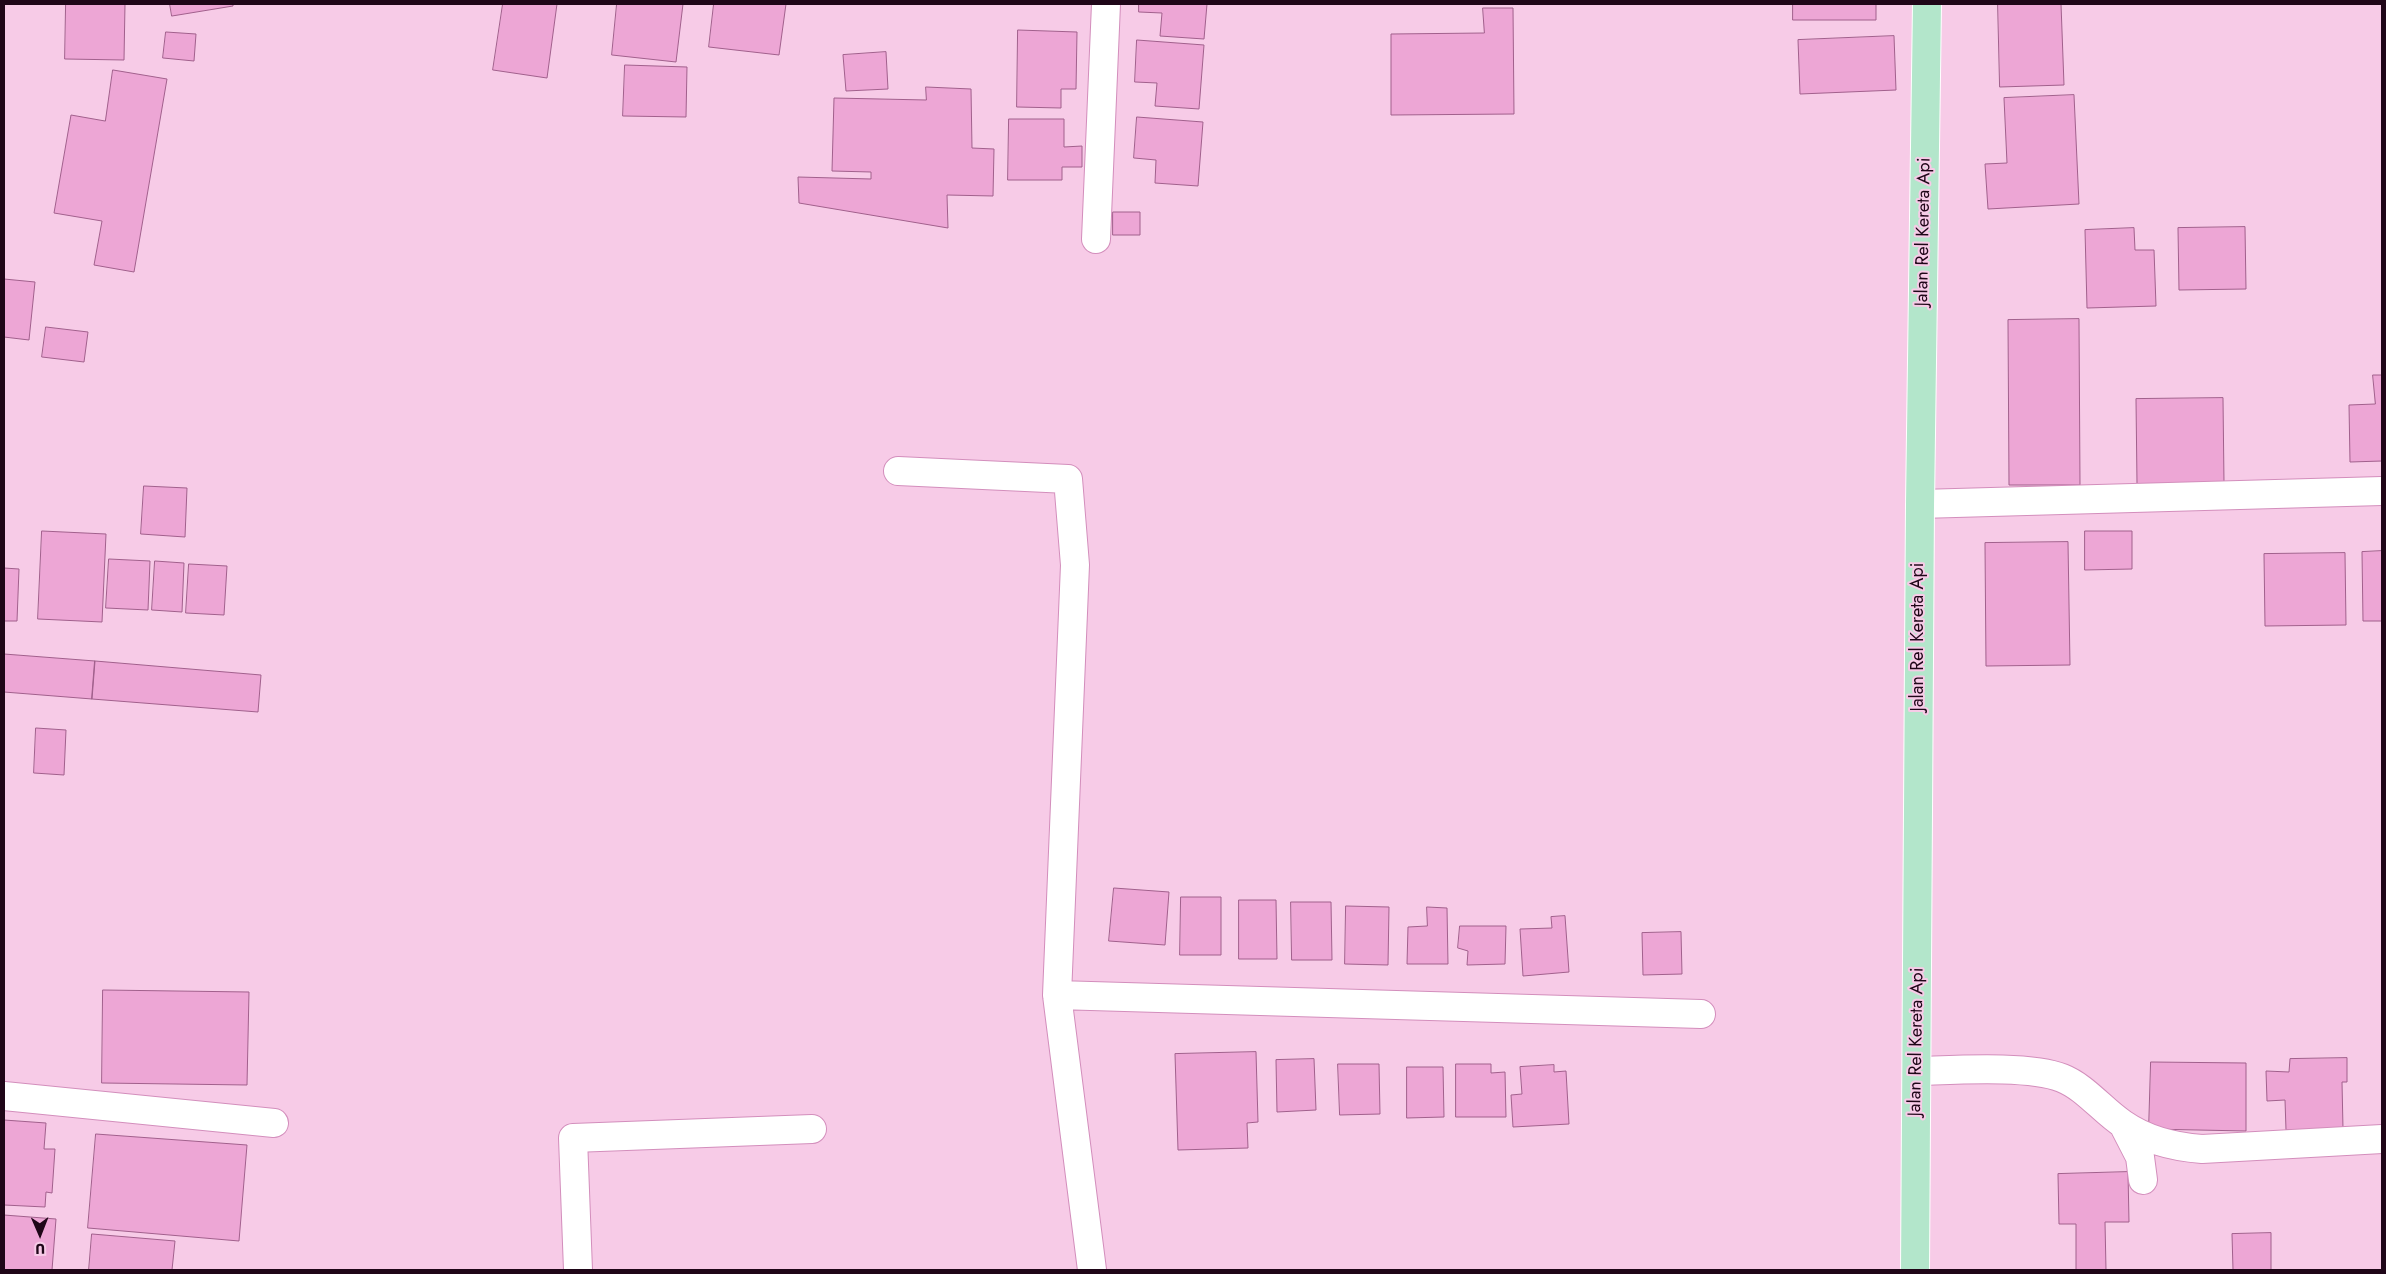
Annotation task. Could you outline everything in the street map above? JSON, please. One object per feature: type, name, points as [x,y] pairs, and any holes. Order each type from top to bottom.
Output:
[{"type":"main road","name":"Jalan Rel Kereta Api","points":[[1916,1270],[1920,504],[1927,4]]},
{"type":"street","points":[[1096,239],[1106,4]]},
{"type":"street","points":[[898,471],[1068,479],[1075,565],[1057,995],[1092,1270]]},
{"type":"street","points":[[1920,504],[2382,491]]},
{"type":"street","points":[[1057,995],[1701,1014]]},
{"type":"street","points":[[1918,1071],[2032,1071],[2063,1078],[2123,1124],[2167,1144],[2202,1149],[2382,1139]]},
{"type":"street","points":[[4,1096],[274,1122]]},
{"type":"street","points":[[2123,1124],[2140,1156],[2143,1180]]},
{"type":"street","points":[[578,1270],[573,1138],[812,1129]]},
{"type":"building","points":[[66,4],[125,4],[124,60],[65,59]]},
{"type":"building","points":[[170,4],[233,4],[233,6],[172,16]]},
{"type":"building","points":[[503,4],[557,4],[547,78],[493,70]]},
{"type":"building","points":[[617,4],[683,4],[676,62],[612,55]]},
{"type":"building","points":[[714,4],[786,4],[779,55],[709,47]]},
{"type":"building","points":[[1139,4],[1207,4],[1204,39],[1160,36],[1162,13],[1139,12]]},
{"type":"building","points":[[1793,4],[1876,4],[1876,20],[1793,20]]},
{"type":"building","points":[[1998,4],[2061,4],[2064,85],[2000,87]]},
{"type":"building","points":[[1483,8],[1513,8],[1514,114],[1391,115],[1391,34],[1484,33]]},
{"type":"building","points":[[1018,30],[1077,32],[1076,89],[1061,89],[1061,108],[1017,107]]},
{"type":"building","points":[[166,32],[196,34],[194,61],[163,58]]},
{"type":"building","points":[[1894,36],[1896,90],[1800,94],[1798,40]]},
{"type":"building","points":[[1137,40],[1204,45],[1199,109],[1155,106],[1157,83],[1135,82]]},
{"type":"building","points":[[886,52],[888,89],[846,91],[843,55]]},
{"type":"building","points":[[625,65],[687,67],[686,117],[623,116]]},
{"type":"building","points":[[113,70],[167,79],[134,272],[94,265],[102,221],[54,213],[71,115],[105,121]]},
{"type":"building","points":[[926,87],[971,89],[972,148],[994,149],[993,196],[947,195],[948,228],[799,203],[798,177],[871,179],[871,172],[832,171],[834,98],[926,100]]},
{"type":"building","points":[[2074,95],[2079,204],[1988,209],[1985,164],[2007,163],[2004,98]]},
{"type":"building","points":[[1137,117],[1203,122],[1198,186],[1155,183],[1156,160],[1134,158]]},
{"type":"building","points":[[1009,119],[1064,119],[1064,147],[1082,146],[1082,167],[1062,167],[1062,180],[1008,180]]},
{"type":"building","points":[[1113,212],[1140,212],[1140,235],[1113,235]]},
{"type":"building","points":[[2245,227],[2246,289],[2179,290],[2178,228]]},
{"type":"building","points":[[2134,228],[2135,250],[2154,250],[2156,306],[2087,308],[2085,230]]},
{"type":"building","points":[[4,279],[35,282],[29,340],[4,337]]},
{"type":"building","points":[[2079,319],[2080,485],[2009,485],[2008,320]]},
{"type":"building","points":[[46,327],[88,332],[84,362],[42,357]]},
{"type":"building","points":[[2373,375],[2382,375],[2382,461],[2350,462],[2349,405],[2375,404]]},
{"type":"building","points":[[2223,398],[2224,483],[2137,484],[2136,399]]},
{"type":"building","points":[[144,486],[187,488],[185,537],[141,534]]},
{"type":"building","points":[[42,531],[106,534],[102,622],[38,619]]},
{"type":"building","points":[[2085,531],[2132,531],[2132,569],[2085,570]]},
{"type":"building","points":[[2068,542],[2070,665],[1986,666],[1985,543]]},
{"type":"building","points":[[2382,551],[2382,621],[2363,621],[2362,552]]},
{"type":"building","points":[[2345,553],[2346,625],[2265,626],[2264,554]]},
{"type":"building","points":[[109,559],[150,561],[148,610],[106,608]]},
{"type":"building","points":[[155,561],[184,563],[182,612],[152,610]]},
{"type":"building","points":[[189,564],[227,566],[224,615],[186,613]]},
{"type":"building","points":[[4,568],[19,569],[17,621],[4,621]]},
{"type":"building","points":[[4,654],[95,661],[92,699],[4,692]]},
{"type":"building","points":[[95,661],[261,675],[258,712],[92,699]]},
{"type":"building","points":[[36,728],[66,730],[64,775],[34,773]]},
{"type":"building","points":[[1114,888],[1169,892],[1165,945],[1109,941]]},
{"type":"building","points":[[1181,897],[1221,897],[1221,955],[1180,955]]},
{"type":"building","points":[[1239,900],[1276,900],[1277,959],[1239,959]]},
{"type":"building","points":[[1291,902],[1331,902],[1332,960],[1292,960]]},
{"type":"building","points":[[1346,906],[1389,907],[1388,965],[1345,964]]},
{"type":"building","points":[[1427,907],[1447,908],[1448,964],[1407,964],[1408,927],[1427,926]]},
{"type":"building","points":[[1565,916],[1569,972],[1523,976],[1520,929],[1552,928],[1551,917]]},
{"type":"building","points":[[1460,926],[1506,926],[1505,964],[1467,965],[1468,951],[1458,948]]},
{"type":"building","points":[[1681,932],[1682,974],[1643,975],[1642,933]]},
{"type":"building","points":[[103,990],[249,992],[247,1085],[102,1083]]},
{"type":"building","points":[[1256,1052],[1258,1122],[1247,1123],[1248,1148],[1178,1150],[1175,1054]]},
{"type":"building","points":[[2347,1058],[2347,1082],[2342,1082],[2343,1129],[2286,1130],[2285,1100],[2267,1101],[2266,1071],[2289,1072],[2290,1059]]},
{"type":"building","points":[[1314,1059],[1316,1110],[1277,1112],[1276,1060]]},
{"type":"building","points":[[2151,1062],[2246,1063],[2246,1131],[2149,1129]]},
{"type":"building","points":[[1338,1064],[1379,1064],[1380,1114],[1340,1115]]},
{"type":"building","points":[[1456,1064],[1491,1064],[1491,1073],[1505,1072],[1506,1117],[1456,1117]]},
{"type":"building","points":[[1554,1065],[1554,1072],[1566,1071],[1569,1124],[1513,1127],[1511,1095],[1522,1094],[1520,1067]]},
{"type":"building","points":[[1407,1067],[1443,1067],[1444,1117],[1407,1118]]},
{"type":"building","points":[[4,1120],[46,1123],[44,1149],[55,1149],[52,1193],[46,1192],[45,1207],[4,1205]]},
{"type":"building","points":[[96,1134],[247,1145],[239,1241],[88,1228]]},
{"type":"building","points":[[2128,1172],[2129,1222],[2105,1222],[2106,1270],[2076,1270],[2076,1224],[2059,1224],[2058,1174]]},
{"type":"building","points":[[4,1215],[56,1219],[52,1270],[4,1270]]},
{"type":"building","points":[[2271,1233],[2271,1270],[2233,1270],[2232,1234]]},
{"type":"building","points":[[92,1234],[175,1241],[172,1270],[89,1270]]}]
